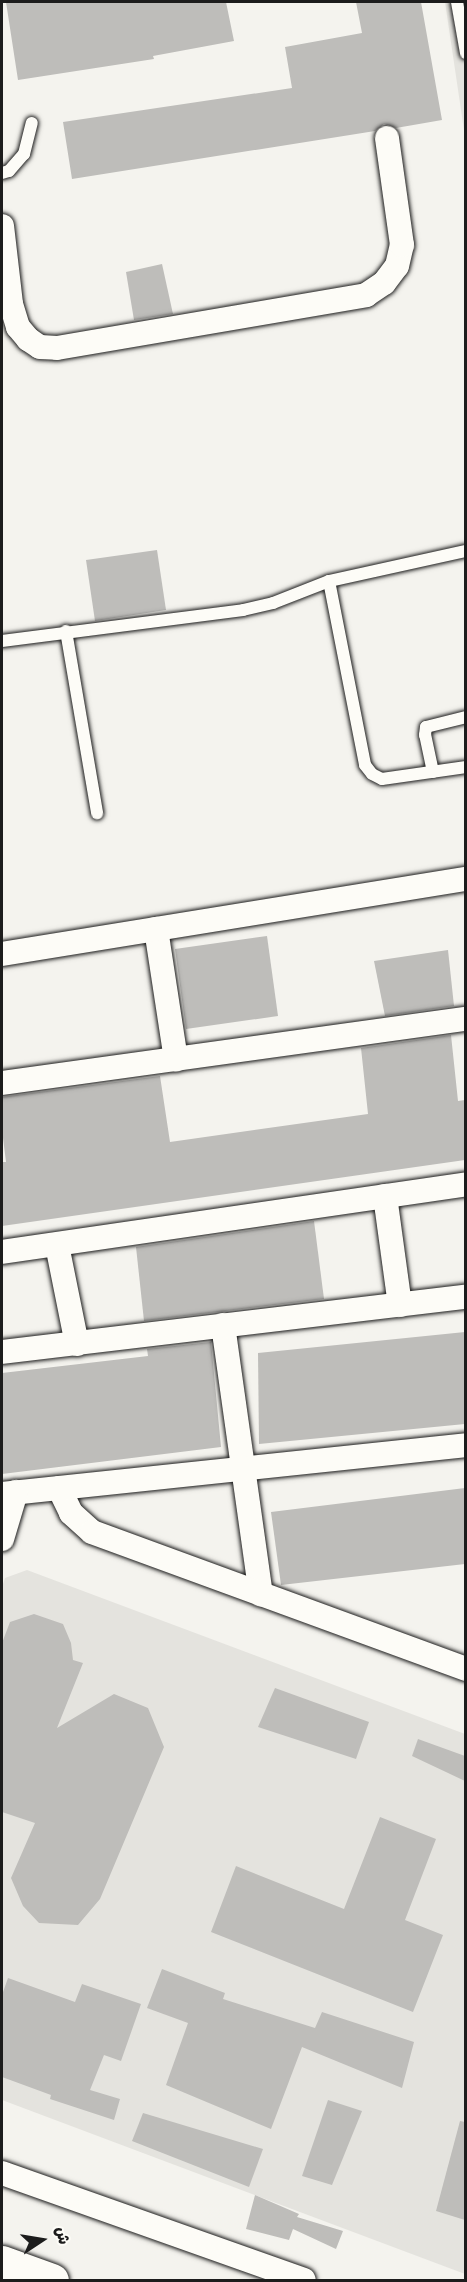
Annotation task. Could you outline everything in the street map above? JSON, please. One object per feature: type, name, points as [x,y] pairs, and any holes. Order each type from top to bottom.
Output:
[{"type":"highway","points":[[2,2262],[52,2280]]},
{"type":"street","points":[[2,226],[11,304],[18,327],[28,339],[40,347],[57,348],[366,295],[384,283],[397,266],[402,245],[387,138]]},
{"type":"street","points":[[2,954],[465,879]]},
{"type":"street","points":[[156,929],[176,1059]]},
{"type":"street","points":[[2,1083],[465,1019]]},
{"type":"street","points":[[2,1252],[465,1184]]},
{"type":"street","points":[[385,1196],[400,1305]]},
{"type":"street","points":[[57,1245],[77,1344]]},
{"type":"street","points":[[2,1352],[465,1297]]},
{"type":"street","points":[[223,1325],[261,1594]]},
{"type":"street","points":[[2,1539],[9,1493],[465,1445]]},
{"type":"street","points":[[59,1488],[71,1513],[92,1532],[465,1669]]},
{"type":"street","points":[[2,2173],[304,2280]]},
{"type":"lane","points":[[457,2],[465,52]]},
{"type":"lane","points":[[2,173],[9,171],[24,154],[32,123]]},
{"type":"lane","points":[[2,641],[243,610],[273,603],[329,581],[465,551]]},
{"type":"lane","points":[[329,581],[365,765],[372,774],[382,779],[465,766]]},
{"type":"lane","points":[[66,631],[97,813]]},
{"type":"lane","points":[[433,772],[425,735],[426,727],[465,717]]},
{"type":"shaded area","points":[[445,2],[465,2],[465,137]]},
{"type":"shaded area","points":[[27,1570],[465,1734],[465,2274],[2,2100],[2,1587],[5,1578]]},
{"type":"building","points":[[6,2],[226,2],[234,41],[153,56],[154,59],[18,80]]},
{"type":"building","points":[[356,2],[421,2],[442,120],[396,128],[384,124],[375,131],[72,179],[63,122],[292,88],[285,47],[362,33]]},
{"type":"building","points":[[162,264],[173,314],[134,320],[126,272]]},
{"type":"building","points":[[157,550],[166,610],[95,621],[86,560]]},
{"type":"building","points":[[267,936],[278,1016],[186,1029],[175,949]]},
{"type":"building","points":[[448,950],[454,1006],[385,1016],[374,961]]},
{"type":"building","points":[[451,1035],[458,1101],[465,1100],[465,1160],[2,1226],[2,1162],[6,1162],[2,1130],[2,1097],[160,1076],[170,1142],[368,1114],[361,1048]]},
{"type":"building","points":[[314,1221],[324,1299],[144,1321],[136,1247]]},
{"type":"building","points":[[465,1332],[465,1424],[259,1444],[258,1353]]},
{"type":"building","points":[[211,1342],[221,1447],[2,1474],[2,1373],[148,1356],[147,1349]]},
{"type":"building","points":[[465,1488],[465,1564],[281,1585],[271,1512]]},
{"type":"building","points":[[34,1614],[63,1624],[71,1643],[73,1660],[83,1663],[57,1728],[114,1694],[148,1708],[164,1747],[100,1899],[78,1925],[39,1923],[23,1906],[11,1878],[35,1823],[2,1812],[2,1643],[10,1622]]},
{"type":"building","points":[[275,1688],[369,1722],[356,1759],[258,1727]]},
{"type":"building","points":[[418,1739],[465,1756],[465,1781],[412,1756]]},
{"type":"building","points":[[380,1817],[436,1839],[405,1920],[443,1935],[413,2012],[211,1932],[236,1866],[344,1909]]},
{"type":"building","points":[[162,1969],[225,1993],[223,1999],[315,2028],[322,2012],[414,2042],[402,2088],[302,2047],[271,2129],[166,2085],[188,2023],[147,2008]]},
{"type":"building","points":[[8,1978],[75,2002],[82,1984],[141,2004],[121,2061],[104,2055],[90,2090],[120,2099],[114,2120],[50,2099],[51,2095],[2,2077],[2,1995]]},
{"type":"building","points":[[328,2100],[362,2111],[332,2185],[302,2176]]},
{"type":"building","points":[[143,2113],[263,2149],[249,2187],[132,2141]]},
{"type":"building","points":[[460,2121],[465,2122],[465,2220],[436,2211]]},
{"type":"building","points":[[255,2195],[299,2214],[297,2217],[343,2231],[336,2249],[293,2229],[289,2240],[246,2229]]}]
